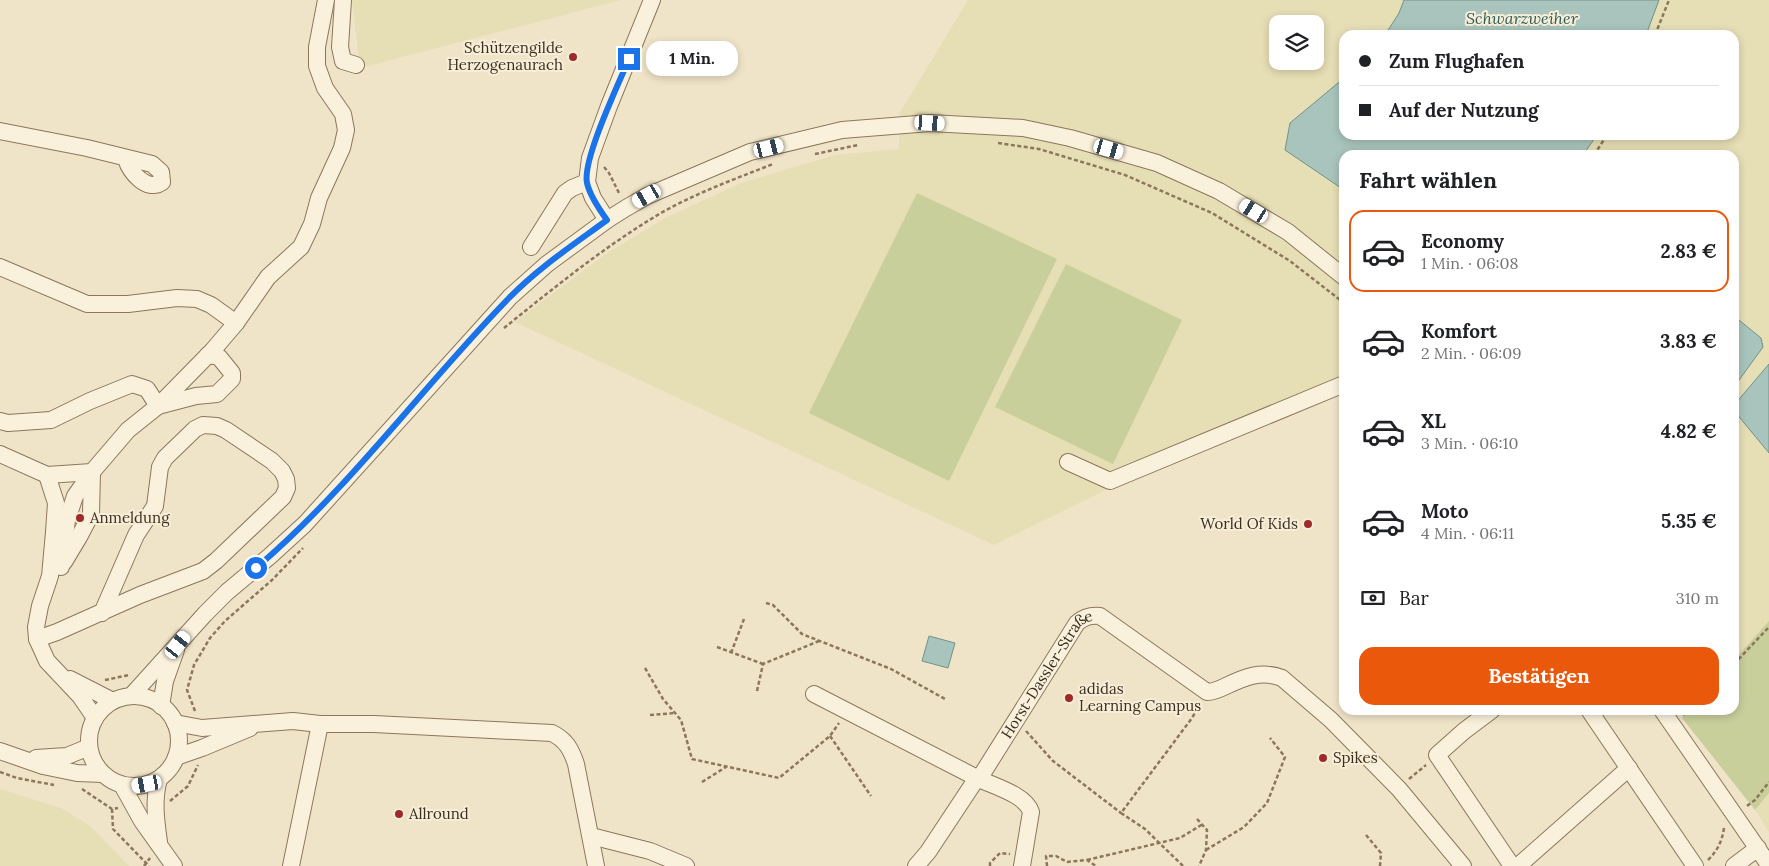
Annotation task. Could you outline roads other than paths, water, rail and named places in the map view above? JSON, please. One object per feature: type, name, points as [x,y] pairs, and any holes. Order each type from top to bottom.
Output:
[{"type":"street","points":[[95,718],[80,696],[54,670],[44,655],[37,638],[36,627],[40,606],[56,571],[80,537],[91,514],[92,472],[128,430],[158,406],[208,355],[236,323],[268,277],[301,247],[312,224],[319,198],[342,148],[346,130],[343,114],[325,88],[317,66],[317,47],[326,0]]},
{"type":"street","points":[[342,0],[340,47],[343,61],[356,65]]},
{"type":"street","points":[[607,220],[593,198],[587,182],[590,158],[652,0]]},
{"type":"street","points":[[131,696],[178,645],[190,629],[227,592],[305,524],[510,297],[547,264],[607,220],[647,196],[750,152],[842,130],[930,123],[1023,128],[1070,138],[1157,163],[1220,191],[1288,232],[1339,273]]},
{"type":"street","points":[[0,131],[87,148],[126,159]]},
{"type":"street","points":[[531,247],[565,193],[587,182]]},
{"type":"street","points":[[0,266],[87,304],[128,304],[177,298],[197,299],[211,305],[236,323]]},
{"type":"street","points":[[158,406],[196,396],[217,394],[232,379],[232,373],[219,357],[208,355]]},
{"type":"street","points":[[0,421],[8,423],[51,420],[90,401],[132,384],[147,388],[158,406]]},
{"type":"street","points":[[1068,462],[1110,481],[1339,386]]},
{"type":"street","points":[[37,638],[57,632],[102,613],[140,595],[203,570],[216,561],[283,497],[287,488],[286,479],[282,471],[272,460],[226,430],[210,424],[195,429],[165,458],[160,467],[155,506],[136,535],[102,613]]},
{"type":"street","points":[[0,454],[47,476],[92,472]]},
{"type":"street","points":[[47,476],[56,503],[56,571]]},
{"type":"street","name":"Horst-Dassler-Straße","points":[[916,866],[928,852],[1017,721],[1077,623],[1091,615],[1100,616],[1207,692],[1216,691],[1254,674],[1274,675],[1282,678],[1331,720],[1399,789],[1463,866]]},
{"type":"street","points":[[161,706],[166,681],[178,645]]},
{"type":"street","points":[[54,670],[113,701]]},
{"type":"street","points":[[814,694],[1024,801],[1029,807],[1030,812],[1022,866]]},
{"type":"street","points":[[131,696],[152,700],[161,706],[175,723],[178,734],[176,757],[166,773],[159,779],[141,785],[122,785],[103,774],[92,757],[89,747],[91,727],[103,708],[113,701],[131,696]]},
{"type":"street","points":[[1485,715],[1437,755],[1512,866]]},
{"type":"street","points":[[1592,715],[1695,866]]},
{"type":"street","points":[[1665,715],[1730,820],[1758,848],[1769,865]]},
{"type":"street","points":[[175,723],[202,728],[293,721],[320,724],[552,733],[566,743],[572,751],[596,866]]},
{"type":"street","points":[[176,757],[264,722]]},
{"type":"street","points":[[291,866],[320,724]]},
{"type":"street","points":[[22,758],[55,758],[89,747]]},
{"type":"street","points":[[0,751],[42,766],[103,774]]},
{"type":"street","points":[[1518,866],[1629,768]]},
{"type":"street","points":[[159,779],[155,791],[154,805],[159,847]]},
{"type":"street","points":[[122,785],[142,821],[174,866]]},
{"type":"street","points":[[591,836],[650,851],[686,866]]},
{"type":"street","points":[[1734,866],[1758,848]]},
{"type":"water","name":"Schwarzweiher","points":[[1404,0],[1659,0],[1648,30],[1388,30],[1399,13]]},
{"type":"water","points":[[1339,82],[1339,140],[1594,140],[1586,150],[1339,150],[1339,187],[1285,150],[1290,123]]},
{"type":"water","points":[[1739,320],[1761,338],[1763,347],[1739,380]]},
{"type":"water","points":[[1769,364],[1769,453],[1739,417],[1739,399]]},
{"type":"water","points":[[929,636],[955,643],[948,668],[922,661]]},
{"type":"place","name":"Schützengilde Herzogenaurach","points":[[573,57]]},
{"type":"place","name":"Anmeldung","points":[[80,518]]},
{"type":"place","name":"World Of Kids","points":[[1308,524]]},
{"type":"place","name":"adidas Learning Campus","points":[[1069,698]]},
{"type":"place","name":"Spikes","points":[[1323,758]]},
{"type":"place","name":"Allround","points":[[399,814]]}]
